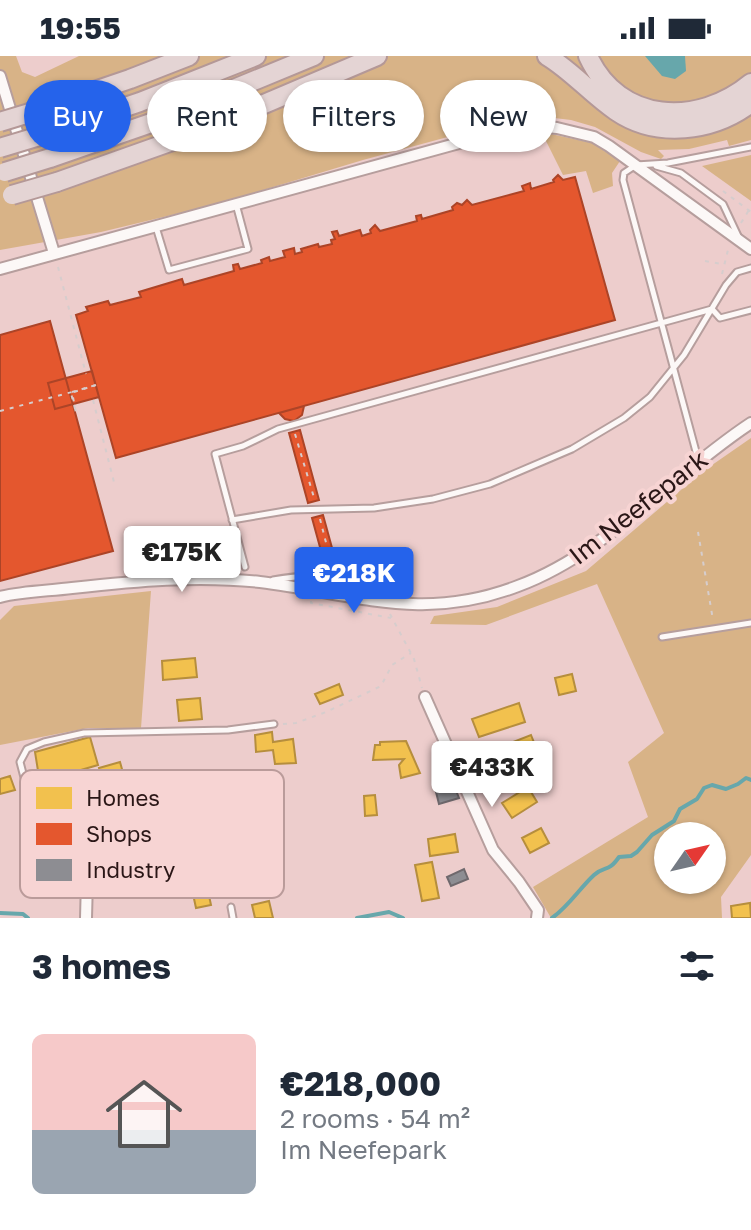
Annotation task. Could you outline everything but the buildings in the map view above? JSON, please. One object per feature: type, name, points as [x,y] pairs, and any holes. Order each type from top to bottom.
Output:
[{"type":"highway","points":[[0,122],[189,56]]},
{"type":"highway","points":[[0,148],[140,102],[256,56]]},
{"type":"highway","points":[[2,172],[151,123],[314,56]]},
{"type":"highway","points":[[6,197],[198,132],[377,56]]},
{"type":"highway","points":[[547,56],[619,113],[652,126],[705,126],[751,103]]},
{"type":"highway","points":[[588,56],[601,79],[616,92],[632,103],[667,113],[706,110],[738,94],[751,83]]},
{"type":"street","points":[[0,76],[54,253]]},
{"type":"street","points":[[0,269],[510,129],[535,126],[575,131],[594,137],[751,249]]},
{"type":"street","name":"Im Neefepark","points":[[0,597],[179,577],[260,582],[385,603],[431,606],[461,602],[518,586],[572,560],[698,459],[751,423]]},
{"type":"street","points":[[425,697],[493,850],[532,900],[538,910],[537,918]]},
{"type":"street","points":[[86,918],[87,898]]},
{"type":"lane","points":[[698,459],[624,191],[624,173],[636,165],[751,147]]},
{"type":"lane","points":[[651,165],[681,173],[723,204],[740,241]]},
{"type":"lane","points":[[155,226],[169,270],[248,249],[235,204]]},
{"type":"lane","points":[[232,520],[261,513],[403,504],[490,484],[545,462],[598,434],[650,397],[673,371],[726,285],[737,272],[751,268]]},
{"type":"lane","points":[[245,567],[215,454],[293,425],[712,309]]},
{"type":"lane","points":[[712,309],[720,318],[751,310]]},
{"type":"lane","points":[[260,582],[316,576],[365,585],[400,604]]},
{"type":"lane","points":[[662,637],[751,623]]},
{"type":"lane","points":[[22,770],[20,762],[27,749],[84,733],[228,730],[274,724]]},
{"type":"lane","points":[[231,907],[233,918]]},
{"type":"path","points":[[720,190],[751,212]]},
{"type":"path","points":[[54,253],[86,374]]},
{"type":"path","points":[[705,261],[723,264]]},
{"type":"path","points":[[0,411],[96,385]]},
{"type":"path","points":[[55,397],[71,392]]},
{"type":"path","points":[[93,400],[115,486]]},
{"type":"path","points":[[293,425],[332,566],[317,569],[316,576]]},
{"type":"path","points":[[698,532],[715,629]]},
{"type":"path","points":[[313,590],[311,603],[391,618]]},
{"type":"path","points":[[385,603],[411,653],[425,697]]},
{"type":"path","points":[[274,724],[296,723],[381,686],[392,665],[411,653]]},
{"type":"shaded area","points":[[0,56],[16,56],[22,72],[35,77],[79,56],[751,56],[751,140],[729,146],[727,140],[689,149],[658,150],[664,156],[661,159],[641,152],[595,127],[556,118],[556,80],[440,80],[440,139],[424,143],[424,80],[283,80],[283,152],[392,152],[213,205],[101,232],[0,250]]},
{"type":"shaded area","points":[[556,135],[592,143],[620,161],[612,173],[613,186],[593,193],[586,171],[563,175],[552,152],[556,152]]},
{"type":"shaded area","points":[[751,155],[751,201],[702,166]]},
{"type":"shaded area","points":[[751,438],[751,855],[726,890],[726,822],[654,822],[654,894],[723,894],[722,918],[551,918],[533,887],[648,817],[628,762],[664,733],[597,584],[486,625],[430,624],[434,616],[497,607],[586,571],[702,472]]},
{"type":"shaded area","points":[[151,591],[141,728],[88,728],[0,745],[0,620],[14,606]]},
{"type":"water","points":[[645,56],[685,56],[686,71],[675,79],[662,76]]},
{"type":"waterway","points":[[552,918],[594,875],[612,865],[619,857],[637,852],[652,835],[674,821],[680,809],[697,799],[704,788],[712,785],[726,789],[746,778],[751,780]]},
{"type":"waterway","points":[[357,918],[389,912],[403,918]]},
{"type":"waterway","points":[[0,913],[23,914],[28,918]]}]
